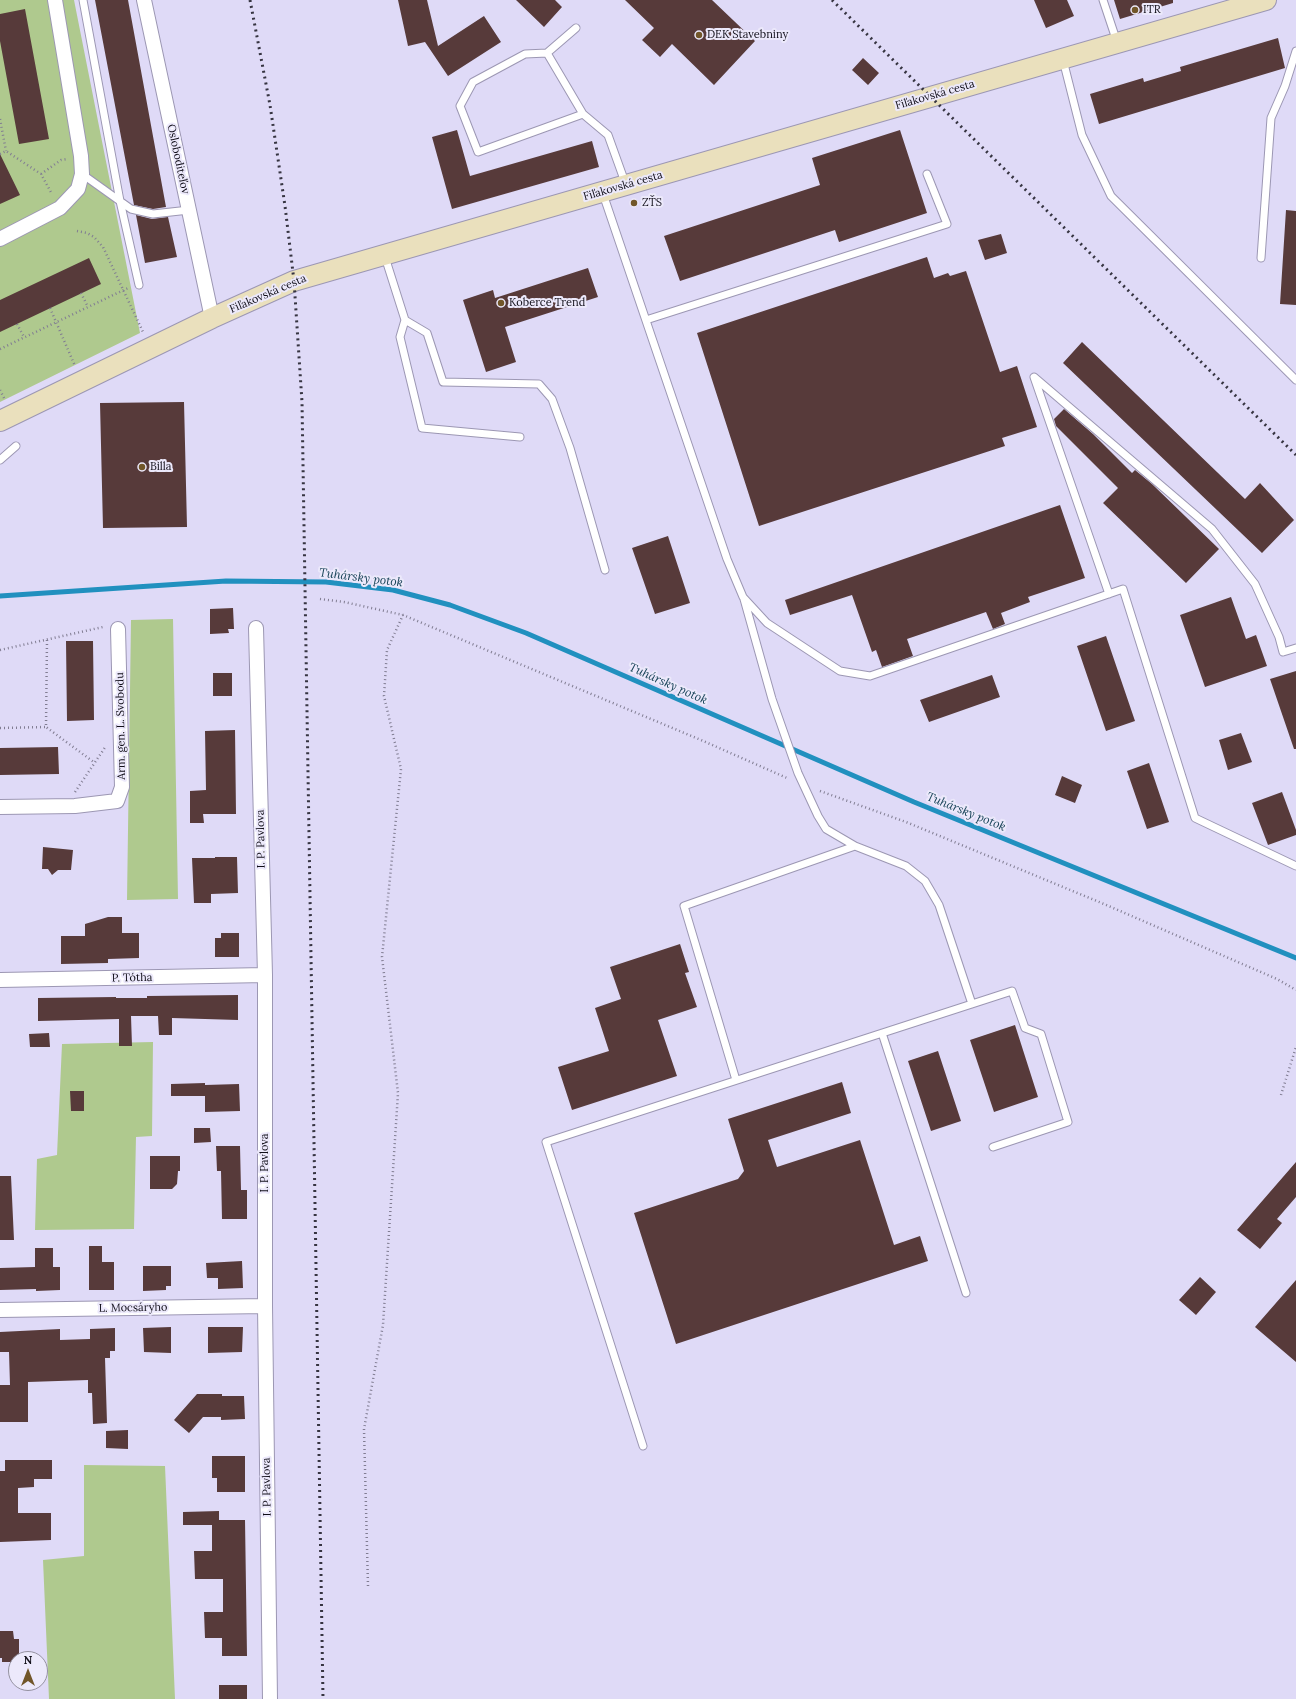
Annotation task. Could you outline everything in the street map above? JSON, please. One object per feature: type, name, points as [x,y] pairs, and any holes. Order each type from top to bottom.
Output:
[{"type":"street","points":[[0,239],[60,208],[78,189],[82,174],[81,156],[55,0]]},
{"type":"street","name":"Osloboditeľov","points":[[144,0],[212,318]]},
{"type":"street","name":"Fiľakovská cesta","points":[[3,412],[294,282],[384,254],[1266,0]]},
{"type":"street","name":"I. P. Pavlova","points":[[256,628],[265,975],[265,1306],[270,1699]]},
{"type":"street","name":"Arm. gen. L. Svobodu","points":[[0,807],[71,806],[117,801],[122,787],[118,629]]},
{"type":"street","name":"P. Tótha","points":[[0,980],[265,975]]},
{"type":"street","name":"L. Mocsáryho","points":[[0,1310],[265,1306]]},
{"type":"lane","points":[[83,0],[120,202],[138,285]]},
{"type":"lane","points":[[1103,0],[1117,42]]},
{"type":"lane","points":[[576,28],[547,53],[525,54],[473,82],[460,106],[478,152],[583,114]]},
{"type":"lane","points":[[1261,258],[1271,118],[1285,86],[1296,51]]},
{"type":"lane","points":[[547,53],[583,114],[608,135],[626,185]]},
{"type":"lane","points":[[1063,58],[1082,135],[1111,196],[1296,380]]},
{"type":"lane","points":[[82,174],[131,209],[153,214],[189,210]]},
{"type":"lane","points":[[646,320],[947,224],[927,174]]},
{"type":"lane","points":[[602,192],[727,559],[743,597],[772,699],[798,773],[826,830],[855,846],[906,866],[925,881],[939,905],[972,1004]]},
{"type":"lane","points":[[384,254],[405,320],[400,337],[422,428],[520,438]]},
{"type":"lane","points":[[405,320],[427,333],[443,382],[539,384],[552,398],[570,448],[605,570]]},
{"type":"lane","points":[[1108,594],[1034,377],[1212,529],[1256,584],[1279,637],[1283,652],[1296,648]]},
{"type":"lane","points":[[0,460],[16,446]]},
{"type":"lane","points":[[743,597],[767,623],[840,671],[870,676],[1123,589],[1195,818],[1296,866]]},
{"type":"lane","points":[[736,1080],[684,906],[855,846]]},
{"type":"lane","points":[[643,1446],[546,1142],[1012,991],[1024,1028],[1041,1034],[1068,1122],[993,1147]]},
{"type":"lane","points":[[882,1033],[966,1293]]},
{"type":"path","points":[[0,119],[6,151],[41,174],[60,208]]},
{"type":"path","points":[[0,154],[6,151]]},
{"type":"path","points":[[41,174],[61,160],[81,156]]},
{"type":"path","points":[[77,231],[87,233],[94,237],[103,247],[145,336]]},
{"type":"path","points":[[0,349],[123,290]]},
{"type":"path","points":[[81,293],[88,307]]},
{"type":"path","points":[[50,308],[77,369]]},
{"type":"path","points":[[17,324],[24,337]]},
{"type":"path","points":[[0,390],[3,412]]},
{"type":"path","points":[[368,1586],[364,1429],[383,1325],[398,1093],[382,957],[401,769],[384,696],[387,650],[403,615]]},
{"type":"path","points":[[0,650],[109,626],[118,629]]},
{"type":"path","points":[[46,727],[47,640]]},
{"type":"path","points":[[0,728],[46,727],[95,763]]},
{"type":"path","points":[[71,806],[76,789],[109,742],[121,738]]},
{"type":"path","points":[[1280,1095],[1296,1047]]},
{"type":"green space","points":[[0,0],[74,0],[140,333],[0,402]]},
{"type":"green space","points":[[173,619],[178,899],[127,900],[131,620]]},
{"type":"green space","points":[[153,1042],[152,1136],[136,1137],[134,1229],[35,1230],[37,1159],[57,1155],[62,1044]]},
{"type":"green space","points":[[84,1465],[165,1466],[175,1699],[49,1699],[43,1560],[84,1556]]},
{"type":"building","points":[[95,0],[128,0],[166,207],[153,209],[134,205]]},
{"type":"building","points":[[398,0],[427,0],[438,46],[484,16],[501,42],[448,76],[425,42],[408,46]]},
{"type":"building","points":[[516,0],[555,0],[562,7],[544,27]]},
{"type":"building","points":[[625,0],[712,0],[755,41],[714,85],[672,44],[660,57],[642,40],[654,28]]},
{"type":"building","points":[[1034,0],[1067,0],[1074,16],[1046,28]]},
{"type":"building","name":"ITR","points":[[1114,0],[1173,0],[1173,3],[1120,19]]},
{"type":"building","points":[[25,9],[49,139],[19,144],[0,41],[0,14]]},
{"type":"building","points":[[1278,38],[1285,68],[1099,124],[1090,94],[1143,78],[1144,82],[1181,71],[1180,67]]},
{"type":"building","points":[[863,58],[879,73],[868,85],[852,70]]},
{"type":"building","points":[[457,130],[470,176],[592,141],[599,167],[452,209],[432,137]]},
{"type":"building","points":[[900,130],[927,213],[839,242],[835,230],[680,281],[664,236],[820,185],[812,158]]},
{"type":"building","points":[[0,154],[20,195],[0,204]]},
{"type":"building","points":[[1286,210],[1296,211],[1296,305],[1280,304]]},
{"type":"building","points":[[136,215],[152,219],[168,217],[177,257],[145,263]]},
{"type":"building","points":[[1001,234],[1007,253],[985,260],[978,240]]},
{"type":"building","points":[[927,257],[934,278],[948,273],[950,276],[966,271],[1000,372],[1017,366],[1037,427],[1002,438],[1005,446],[759,526],[697,333]]},
{"type":"building","points":[[89,258],[101,284],[0,332],[0,300]]},
{"type":"building","points":[[588,268],[598,297],[505,327],[516,362],[486,372],[463,300],[493,290],[495,298]]},
{"type":"building","points":[[1082,342],[1245,499],[1260,483],[1294,520],[1262,553],[1063,363]]},
{"type":"building","points":[[184,402],[187,527],[103,528],[100,403]]},
{"type":"building","points":[[1064,409],[1093,434],[1132,473],[1135,470],[1152,484],[1219,549],[1186,583],[1103,503],[1118,488],[1056,426],[1054,419]]},
{"type":"building","points":[[1060,505],[1085,578],[1028,597],[1030,602],[1001,613],[1005,624],[993,629],[986,612],[907,639],[913,656],[882,667],[876,650],[872,652],[852,595],[790,615],[785,600]]},
{"type":"building","points":[[668,536],[690,603],[655,614],[632,548]]},
{"type":"building","points":[[1231,597],[1246,639],[1256,635],[1267,666],[1205,687],[1180,615]]},
{"type":"building","points":[[233,608],[234,629],[228,629],[229,633],[210,634],[210,609]]},
{"type":"building","points":[[1106,636],[1135,721],[1106,731],[1077,646]]},
{"type":"building","points":[[66,641],[93,641],[94,720],[67,721]]},
{"type":"building","points":[[1296,671],[1296,749],[1294,749],[1270,679]]},
{"type":"building","points":[[213,673],[232,673],[232,696],[213,696]]},
{"type":"building","points":[[992,675],[1000,697],[929,722],[920,700]]},
{"type":"building","points":[[235,730],[236,814],[203,814],[204,823],[190,823],[190,791],[206,790],[205,731]]},
{"type":"building","points":[[1241,733],[1252,762],[1228,770],[1219,740]]},
{"type":"building","points":[[58,747],[59,774],[0,775],[0,748]]},
{"type":"building","points":[[1149,763],[1169,822],[1147,829],[1127,771]]},
{"type":"building","points":[[1062,776],[1082,785],[1075,803],[1055,795]]},
{"type":"building","points":[[1282,792],[1296,830],[1296,835],[1268,845],[1252,803]]},
{"type":"building","points":[[43,847],[73,850],[71,870],[58,870],[52,875],[48,869],[42,869]]},
{"type":"building","points":[[237,857],[238,893],[211,894],[211,903],[194,903],[192,858]]},
{"type":"building","points":[[108,917],[122,917],[122,933],[139,933],[139,958],[108,959],[108,963],[61,964],[61,936],[85,936],[85,924]]},
{"type":"building","points":[[221,933],[239,933],[239,957],[215,957],[215,938],[221,938]]},
{"type":"building","points":[[680,944],[689,972],[685,973],[697,1007],[658,1020],[677,1076],[572,1110],[558,1067],[609,1051],[595,1008],[621,999],[610,967]]},
{"type":"building","points":[[238,995],[238,1020],[172,1018],[172,1035],[159,1035],[158,1016],[131,1016],[132,1046],[119,1046],[119,1019],[38,1021],[38,998],[147,998],[147,996]]},
{"type":"building","points":[[1015,1025],[1038,1097],[994,1112],[970,1040]]},
{"type":"building","points":[[49,1033],[50,1047],[30,1047],[29,1034]]},
{"type":"building","points":[[938,1051],[961,1121],[931,1131],[908,1061]]},
{"type":"building","points":[[842,1082],[851,1113],[768,1140],[777,1167],[860,1140],[894,1245],[920,1236],[928,1261],[676,1344],[634,1213],[738,1179],[744,1171],[728,1119]]},
{"type":"building","points":[[205,1083],[205,1085],[239,1084],[240,1111],[205,1112],[205,1096],[171,1096],[171,1084]]},
{"type":"building","points":[[70,1091],[84,1091],[84,1111],[71,1111]]},
{"type":"building","points":[[194,1128],[210,1128],[211,1142],[194,1143]]},
{"type":"building","points":[[216,1146],[240,1146],[241,1190],[247,1190],[247,1219],[222,1219],[221,1171],[217,1171]]},
{"type":"building","points":[[150,1156],[180,1156],[180,1171],[178,1171],[177,1184],[172,1189],[150,1189]]},
{"type":"building","points":[[1296,1162],[1296,1197],[1277,1219],[1282,1223],[1260,1249],[1237,1230]]},
{"type":"building","points":[[0,1176],[11,1176],[14,1240],[0,1240]]},
{"type":"building","points":[[89,1246],[102,1246],[102,1262],[114,1262],[114,1290],[89,1290]]},
{"type":"building","points":[[35,1248],[53,1248],[53,1267],[60,1267],[60,1290],[0,1290],[0,1268],[35,1267]]},
{"type":"building","points":[[242,1261],[243,1288],[218,1289],[218,1278],[207,1278],[206,1263]]},
{"type":"building","points":[[143,1266],[171,1266],[171,1286],[166,1286],[166,1290],[143,1291]]},
{"type":"building","points":[[1200,1277],[1216,1292],[1196,1315],[1179,1300]]},
{"type":"building","points":[[1296,1280],[1296,1362],[1255,1327]]},
{"type":"building","points":[[171,1327],[171,1353],[144,1352],[143,1328]]},
{"type":"building","points":[[208,1327],[243,1327],[242,1352],[208,1353]]},
{"type":"building","points":[[115,1328],[115,1351],[110,1351],[110,1358],[105,1358],[107,1423],[93,1424],[92,1393],[88,1393],[88,1380],[28,1382],[28,1422],[0,1422],[0,1385],[10,1385],[9,1352],[0,1352],[0,1332],[60,1329],[60,1340],[90,1339],[90,1329]]},
{"type":"building","points":[[197,1394],[244,1396],[245,1419],[221,1420],[221,1417],[203,1417],[189,1433],[174,1420]]},
{"type":"building","points":[[128,1430],[128,1449],[106,1448],[106,1431]]},
{"type":"building","points":[[212,1456],[245,1456],[245,1492],[217,1492],[217,1478],[212,1478]]},
{"type":"building","points":[[5,1460],[52,1460],[52,1479],[34,1479],[34,1487],[18,1488],[18,1513],[51,1513],[51,1540],[0,1542],[0,1471],[5,1471]]},
{"type":"building","points":[[219,1511],[219,1520],[245,1520],[247,1656],[222,1656],[222,1638],[205,1638],[204,1612],[223,1612],[223,1579],[195,1579],[194,1551],[212,1551],[212,1525],[183,1525],[183,1512]]},
{"type":"building","points":[[0,1631],[13,1631],[14,1639],[19,1639],[19,1651],[8,1651],[8,1662],[2,1662],[2,1658],[0,1658]]},
{"type":"building","points":[[219,1685],[247,1685],[247,1699],[219,1699]]},
{"type":"waterway","name":"Tuhársky potok","points":[[0,596],[226,581],[326,582],[393,590],[450,605],[526,633],[914,802],[1296,958]]},
{"type":"railway","points":[[250,0],[270,105],[285,206],[294,281],[302,402],[323,1699]]},
{"type":"railway","points":[[832,0],[1296,455]]},
{"type":"place","name":"ITR","points":[[1135,10]]},
{"type":"place","name":"DEK Stavebniny","points":[[699,35]]},
{"type":"place","name":"ZŤS","points":[[634,203]]},
{"type":"place","name":"Koberce Trend","points":[[501,303]]},
{"type":"place","name":"Billa","points":[[142,467]]}]
